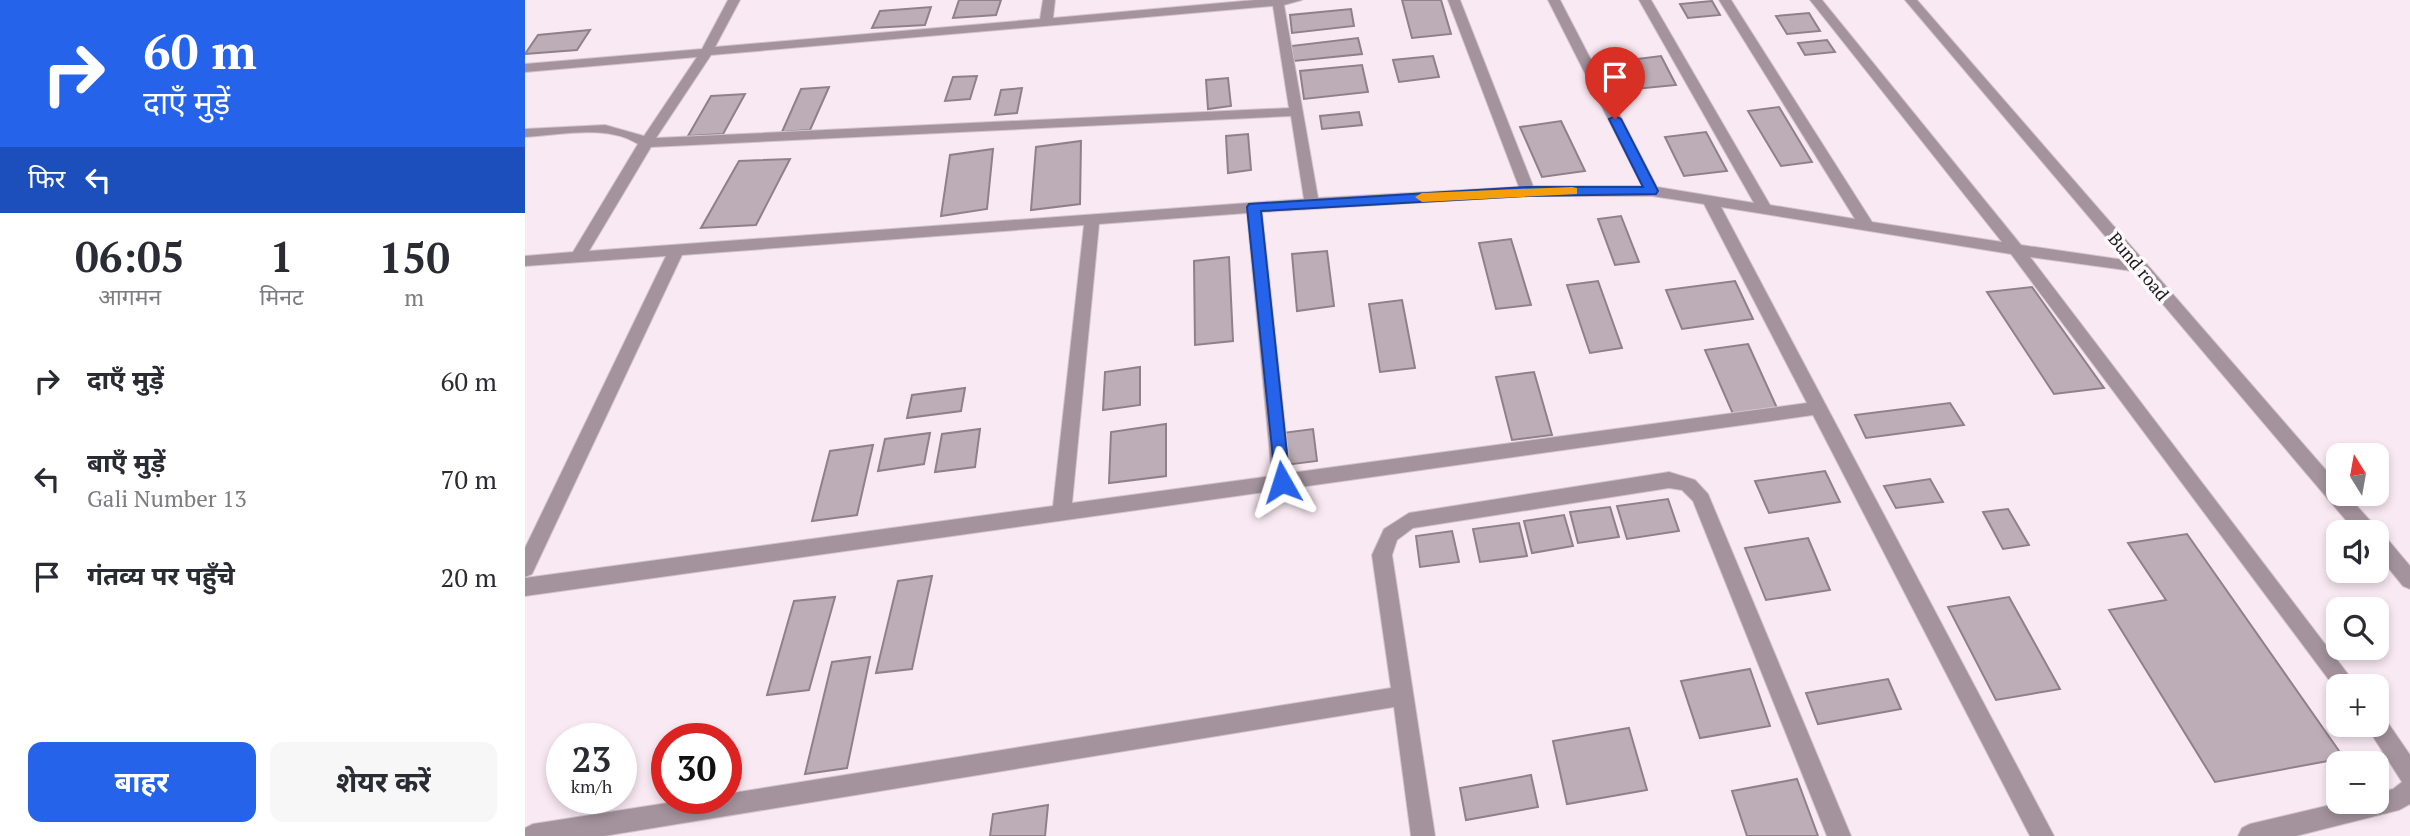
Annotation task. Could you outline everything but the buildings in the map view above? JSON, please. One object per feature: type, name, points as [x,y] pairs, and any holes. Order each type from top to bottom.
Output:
[{"type":"street","points":[[578,257],[646,144],[706,53],[734,0]]},
{"type":"street","points":[[1046,23],[1049,0]]},
{"type":"street","points":[[1139,14],[1141,0]]},
{"type":"street","points":[[525,68],[1046,23],[1247,2],[1296,0]]},
{"type":"street","points":[[1454,0],[1528,191]]},
{"type":"street","points":[[1554,0],[1652,191]]},
{"type":"street","points":[[1645,0],[1764,208]]},
{"type":"street","points":[[1725,0],[1865,223]]},
{"type":"street","points":[[1816,0],[2016,250],[2337,674]]},
{"type":"street","name":"Bund road","points":[[1911,0],[2358,520]]},
{"type":"street","points":[[1277,2],[1312,203]]},
{"type":"street","points":[[525,134],[621,131],[637,135],[646,144],[1296,112]]},
{"type":"street","points":[[525,261],[1312,203],[1528,191],[1652,191],[1865,223],[2016,250],[2140,267]]},
{"type":"street","points":[[1709,199],[2042,836]]},
{"type":"street","points":[[1254,207],[1282,482]]},
{"type":"street","points":[[1062,514],[1092,219]]},
{"type":"street","points":[[525,568],[677,249]]},
{"type":"street","points":[[525,587],[1817,408]]},
{"type":"street","points":[[1423,836],[1381,555],[1386,539],[1395,528],[1409,521],[1669,481],[1684,482],[1696,488],[1702,499],[1839,836]]},
{"type":"street","points":[[2389,555],[2410,580]]},
{"type":"street","points":[[533,836],[1402,696]]},
{"type":"street","points":[[2384,737],[2410,774]]},
{"type":"street","points":[[2250,836],[2399,799],[2410,790]]},
{"type":"slow traffic","points":[[1422,197],[1572,191]]},
{"type":"route","points":[[1282,482],[1254,207],[1528,191],[1652,191],[1615,119]]}]
